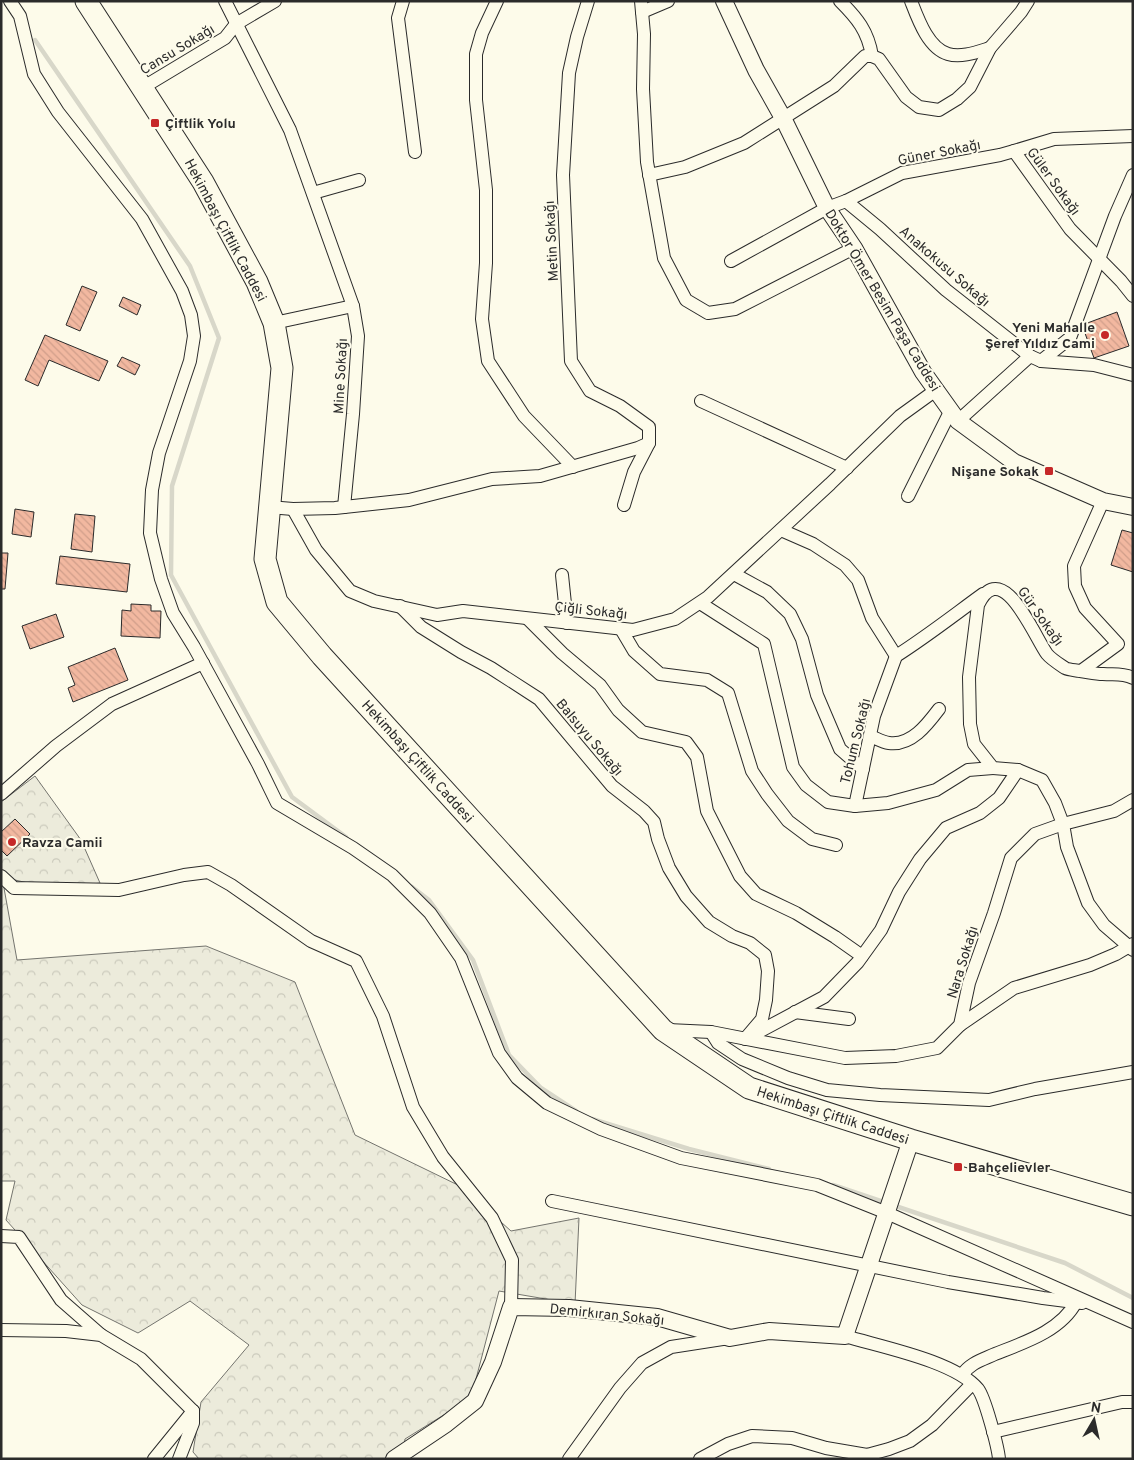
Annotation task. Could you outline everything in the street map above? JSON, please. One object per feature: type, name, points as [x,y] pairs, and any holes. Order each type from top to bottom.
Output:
[{"type":"main road","name":"Hekimbaşı Çiftlik Caddesi","points":[[86,1],[203,182],[257,282],[274,323],[282,368],[264,559],[277,602],[322,656],[663,1030],[749,1088],[911,1140],[1133,1205]]},
{"type":"street","points":[[10,1],[20,16],[34,74],[58,112],[142,219],[182,291],[191,315],[194,336],[190,361],[159,453],[152,490],[150,533],[161,579],[173,613],[258,764],[277,803],[353,848],[392,875],[430,913],[461,958],[499,1053],[517,1078],[547,1102],[601,1129],[682,1158],[817,1185],[889,1206],[1133,1322]]},
{"type":"street","name":"Mine Sokağı","points":[[225,1],[290,130],[353,306],[358,336],[344,507]]},
{"type":"street","name":"Cansu Sokağı","points":[[142,88],[225,38],[236,24],[275,1]]},
{"type":"street","points":[[403,1],[398,18],[415,152]]},
{"type":"street","points":[[497,1],[482,33],[476,54],[476,100],[486,190],[486,263],[482,319],[488,361],[524,416],[573,467]]},
{"type":"street","name":"Metin Sokağı","points":[[588,1],[569,73],[563,175],[571,361],[590,391],[620,406],[649,427],[649,443]]},
{"type":"street","points":[[668,1],[641,7],[644,34],[643,88],[647,162],[664,258],[686,300],[708,313],[734,309],[854,248]]},
{"type":"street","name":"Doktor Ömer Besim Paşa Caddesi","points":[[724,1],[756,70],[783,118],[827,208],[854,248],[923,372],[955,415],[1014,462],[1103,501],[1133,506]]},
{"type":"street","points":[[840,1],[854,16],[869,40],[872,56]]},
{"type":"street","points":[[911,1],[925,32],[935,46],[948,54],[968,54],[990,48]]},
{"type":"street","points":[[649,175],[685,167],[744,143],[834,86],[865,56],[880,59],[906,98],[919,107],[939,110],[957,99],[970,87],[990,48],[1028,1]]},
{"type":"street","name":"Güler Sokağı","points":[[1133,136],[1054,139],[1014,151],[1070,229],[1133,296]]},
{"type":"street","name":"Güner Sokağı","points":[[846,201],[902,173],[1014,151]]},
{"type":"street","points":[[908,496],[955,415],[1070,338],[1133,174]]},
{"type":"street","points":[[313,193],[360,180]]},
{"type":"street","points":[[731,261],[827,208],[846,201]]},
{"type":"street","name":"Anakokusu Sokağı","points":[[846,201],[880,229],[946,290],[1036,359]]},
{"type":"street","points":[[274,323],[353,306]]},
{"type":"street","points":[[1036,359],[1094,365],[1133,375]]},
{"type":"street","name":"Çiğli Sokağı","points":[[293,508],[316,550],[350,591],[374,601],[437,614],[463,611],[633,630],[675,619],[708,597],[900,416],[936,390]]},
{"type":"street","points":[[701,401],[847,468]]},
{"type":"street","points":[[269,506],[293,508],[344,507],[408,500],[492,479],[540,476],[638,448],[649,443]]},
{"type":"street","points":[[624,505],[634,472],[649,443]]},
{"type":"street","points":[[1081,671],[1118,644],[1084,608],[1075,586],[1074,566],[1103,501]]},
{"type":"street","points":[[781,530],[813,544],[845,566],[858,580],[872,618],[896,656],[925,638],[983,594]]},
{"type":"street","points":[[734,574],[767,592],[790,614],[802,639],[817,695],[840,748],[863,769]]},
{"type":"street","points":[[562,575],[567,623]]},
{"type":"street","name":"Gür Sokağı","points":[[983,594],[991,589],[1000,588],[1006,592],[1030,623],[1048,655],[1068,669],[1125,675],[1133,678]]},
{"type":"street","points":[[983,594],[978,605],[969,677],[970,724],[974,744],[992,768]]},
{"type":"street","points":[[663,1030],[711,1032],[845,1058],[896,1056],[937,1048],[960,1025],[1014,988],[1090,965],[1132,947],[1104,925],[1088,903],[1067,847],[1063,824],[1055,803],[1042,780],[1018,770],[992,768],[968,770],[936,790],[888,804],[855,806],[828,802],[806,785],[793,767],[764,644],[700,603]]},
{"type":"street","name":"Balsuyu Sokağı","points":[[400,606],[421,627],[539,699],[612,786],[644,811],[654,822],[669,868],[686,896],[709,922],[732,936],[750,943],[764,955],[768,971],[766,1000],[762,1019],[745,1039]]},
{"type":"street","points":[[528,619],[562,653],[600,685],[618,710],[642,732],[686,742],[697,757],[707,811],[740,876],[756,894],[796,913],[862,956]]},
{"type":"street","points":[[621,629],[634,651],[660,674],[707,680],[728,693],[752,770],[767,794],[788,821],[812,840],[836,845]]},
{"type":"street","name":"Tohum Sokağı","points":[[855,806],[874,716],[896,656]]},
{"type":"street","points":[[1,794],[56,746],[112,704],[202,663]]},
{"type":"street","points":[[870,736],[888,743],[900,742],[922,731],[939,710]]},
{"type":"street","points":[[745,1039],[824,997],[862,956],[881,930],[899,892],[920,859],[946,828],[980,813],[999,798],[1018,770]]},
{"type":"street","name":"Nara Sokağı","points":[[960,1025],[968,983],[994,913],[1011,858],[1035,834],[1063,824],[1114,811],[1133,800]]},
{"type":"street","points":[[1,876],[14,888],[119,890],[184,875],[208,872],[231,885],[311,941],[356,961],[383,1016],[413,1107],[443,1157],[492,1218],[512,1260],[511,1308],[493,1362],[475,1401],[446,1424],[394,1459]]},
{"type":"street","points":[[795,1012],[849,1019]]},
{"type":"street","points":[[711,1032],[718,1043],[742,1059],[788,1078],[827,1090],[880,1095],[989,1100],[1035,1088],[1133,1072]]},
{"type":"street","points":[[845,1336],[911,1140]]},
{"type":"street","points":[[552,1201],[967,1285],[1095,1304]]},
{"type":"street","points":[[1,1236],[20,1237],[61,1300],[101,1336],[141,1359],[192,1410],[193,1423],[179,1459]]},
{"type":"street","points":[[962,1375],[967,1368],[977,1362],[1028,1340],[1052,1327],[1069,1314],[1076,1302]]},
{"type":"street","name":"Demirkıran Sokağı","points":[[511,1308],[569,1308],[657,1317],[730,1338]]},
{"type":"street","points":[[1,1330],[66,1331],[101,1336]]},
{"type":"street","points":[[569,1459],[620,1388],[642,1363],[671,1347],[769,1331],[845,1336],[936,1362],[962,1375],[979,1390],[993,1432],[999,1459]]},
{"type":"street","points":[[700,1459],[728,1444],[752,1436],[792,1438],[848,1453],[867,1455],[875,1453],[910,1441],[932,1425],[972,1384]]},
{"type":"street","points":[[993,1432],[1122,1402],[1133,1402]]},
{"type":"street","points":[[154,1459],[192,1410]]},
{"type":"green space","points":[[35,776],[81,840],[100,883],[54,889],[2,877],[17,960],[206,946],[295,982],[355,1135],[462,1187],[511,1231],[579,1218],[575,1304],[499,1291],[471,1398],[405,1439],[402,1459],[199,1459],[193,1452],[201,1402],[249,1345],[190,1301],[138,1333],[82,1305],[6,1220],[15,1181],[1,1181],[1,802]]},
{"type":"building","points":[[82,286],[97,292],[80,331],[66,325]]},
{"type":"building","points":[[123,297],[141,305],[137,315],[119,306]]},
{"type":"building","name":"Yeni Mahalle Şeref Yıldız Cami","points":[[1117,312],[1129,346],[1094,358],[1082,325]]},
{"type":"building","points":[[45,335],[108,361],[99,381],[49,360],[38,386],[25,380]]},
{"type":"building","points":[[122,357],[140,365],[135,375],[117,366]]},
{"type":"building","points":[[15,509],[34,512],[31,537],[12,534]]},
{"type":"building","points":[[75,514],[95,516],[92,552],[71,549]]},
{"type":"building","points":[[1122,530],[1133,533],[1133,572],[1111,565]]},
{"type":"building","points":[[1,553],[8,553],[5,589],[1,589]]},
{"type":"building","points":[[60,556],[130,564],[127,592],[56,584]]},
{"type":"building","points":[[131,604],[151,605],[151,611],[161,611],[160,638],[121,636],[122,610],[131,611]]},
{"type":"building","points":[[56,614],[64,637],[30,649],[22,626]]},
{"type":"building","points":[[115,648],[128,680],[73,702],[68,688],[75,685],[68,667]]},
{"type":"building","name":"Ravza Camii","points":[[15,819],[30,834],[7,856],[1,850],[1,832]]},
{"type":"waterway","points":[[35,40],[190,266],[219,338],[172,486],[171,575],[292,797],[346,837]]},
{"type":"waterway","points":[[412,887],[429,900],[473,960],[509,1055],[541,1088],[576,1111]]},
{"type":"waterway","points":[[592,1119],[689,1149],[769,1169]]},
{"type":"waterway","points":[[833,1185],[1065,1263],[1133,1298]]},
{"type":"place","name":"Çiftlik Yolu","points":[[155,123]]},
{"type":"place","name":"Yeni Mahalle Şeref Yıldız Cami","points":[[1105,335]]},
{"type":"place","name":"Nişane Sokak","points":[[1049,471]]},
{"type":"place","name":"Ravza Camii","points":[[12,842]]},
{"type":"place","name":"Bahçelievler","points":[[958,1167]]}]
